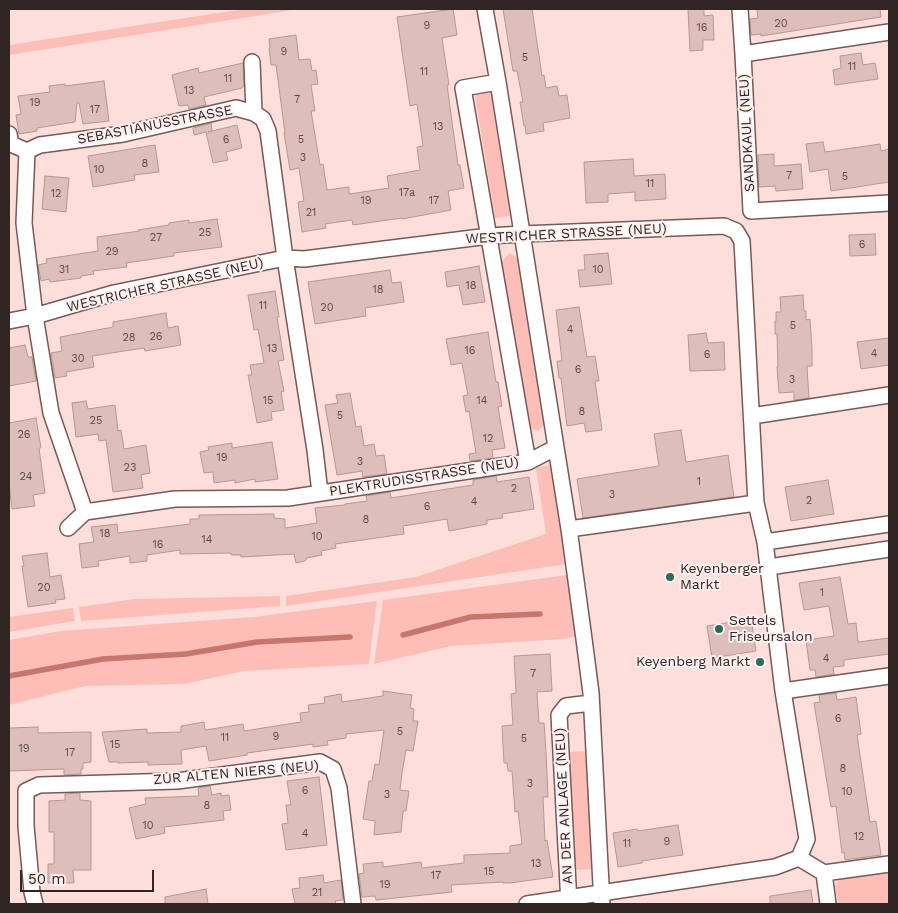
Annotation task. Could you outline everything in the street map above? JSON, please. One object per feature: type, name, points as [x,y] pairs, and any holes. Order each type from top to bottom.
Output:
[{"type":"street","points":[[485,9],[569,529],[591,698],[601,899]]},
{"type":"street","name":"SANDKAUL (NEU)","points":[[736,231],[751,211],[740,9]]},
{"type":"street","name":"SANDKAUL (NEU)","points":[[743,54],[889,32]]},
{"type":"street","points":[[252,62],[254,113],[263,119],[268,131],[285,258]]},
{"type":"street","points":[[498,82],[463,88],[528,462]]},
{"type":"street","name":"SEBASTIANUSSTRASSE","points":[[27,151],[40,145],[123,134],[236,108],[254,113]]},
{"type":"street","points":[[9,134],[11,144],[27,151],[24,223],[34,316],[51,413],[85,512],[68,528]]},
{"type":"street","name":"SANDKAUL (NEU)","points":[[751,211],[889,203]]},
{"type":"street","name":"WESTRICHER STRASSE (NEU)","points":[[9,321],[114,294],[285,258],[304,259],[489,236],[522,234],[724,226],[736,231]]},
{"type":"street","points":[[527,904],[601,899],[775,867],[798,858],[806,839],[783,691],[769,567],[756,503],[742,241],[736,231]]},
{"type":"street","name":"PLEKTRUDISSTRASSE (NEU)","points":[[285,258],[320,493]]},
{"type":"street","points":[[752,416],[889,395]]},
{"type":"street","name":"PLEKTRUDISSTRASSE (NEU)","points":[[85,512],[175,499],[288,498],[528,462],[555,448]]},
{"type":"street","points":[[569,529],[756,503]]},
{"type":"street","points":[[765,542],[889,524]]},
{"type":"street","points":[[769,567],[889,549]]},
{"type":"street","points":[[783,691],[889,676]]},
{"type":"street","name":"AN DER ANLAGE (NEU)","points":[[569,901],[559,715],[566,706],[591,698]]},
{"type":"street","name":"ZUR ALTEN NIERS (NEU)","points":[[35,904],[32,892],[26,826],[26,791],[32,788],[39,785],[178,781],[320,762],[333,769],[339,788],[353,904]]},
{"type":"street","points":[[798,858],[824,873],[889,864]]},
{"type":"street","points":[[824,873],[828,904]]},
{"type":"shaded area","points":[[244,9],[299,9],[9,55],[9,45]]},
{"type":"shaded area","points":[[488,92],[491,94],[510,216],[495,218],[475,96]]},
{"type":"shaded area","points":[[510,253],[519,259],[545,416],[544,425],[538,431],[530,428],[501,276],[502,261]]},
{"type":"shaded area","points":[[551,465],[567,564],[286,606],[286,596],[416,577],[546,534],[536,468]]},
{"type":"shaded area","points":[[567,575],[578,636],[564,639],[451,646],[374,664],[383,600]]},
{"type":"shaded area","points":[[280,596],[280,606],[81,621],[79,607],[135,599]]},
{"type":"shaded area","points":[[377,601],[369,664],[244,671],[184,684],[85,686],[9,705],[9,640],[61,631],[254,617]]},
{"type":"shaded area","points":[[73,608],[75,621],[9,632],[9,617]]},
{"type":"shaded area","points":[[587,751],[593,869],[572,870],[567,752]]},
{"type":"shaded area","points":[[889,869],[889,904],[838,904],[835,886],[842,876]]},
{"type":"building","points":[[453,9],[457,35],[442,38],[458,165],[460,165],[464,188],[448,191],[451,210],[353,225],[352,220],[325,224],[326,228],[302,232],[298,202],[304,201],[299,168],[290,170],[276,65],[271,65],[269,39],[296,35],[299,60],[310,59],[312,71],[316,70],[318,84],[311,85],[315,111],[311,111],[320,165],[323,164],[327,190],[349,187],[349,194],[389,188],[387,176],[420,170],[417,147],[423,146],[417,104],[410,106],[397,17]]},
{"type":"building","points":[[503,9],[532,9],[542,76],[544,75],[546,88],[557,86],[559,96],[567,95],[570,118],[543,123],[544,131],[526,134],[520,102],[523,102],[517,71],[513,71]]},
{"type":"building","points":[[688,9],[704,9],[704,16],[713,15],[714,40],[703,40],[703,50],[690,51]]},
{"type":"building","points":[[757,9],[880,9],[881,17],[761,36],[761,34],[751,35],[750,19],[758,18]]},
{"type":"building","points":[[861,53],[863,65],[875,63],[878,79],[835,85],[833,70],[841,68],[840,56]]},
{"type":"building","points":[[243,63],[244,86],[242,88],[204,97],[206,105],[189,109],[188,105],[179,106],[172,75],[198,68],[199,73]]},
{"type":"building","points":[[104,81],[109,121],[83,124],[79,103],[77,103],[75,122],[37,128],[37,131],[19,134],[16,115],[21,114],[18,96],[50,92],[49,86]]},
{"type":"building","points":[[211,123],[212,131],[208,132],[237,125],[242,148],[226,152],[228,160],[213,163],[206,132],[194,135],[193,128]]},
{"type":"building","points":[[823,142],[825,152],[880,144],[881,151],[889,149],[889,182],[831,191],[828,169],[810,172],[806,144]]},
{"type":"building","points":[[155,145],[159,172],[134,175],[135,180],[93,187],[88,156]]},
{"type":"building","points":[[774,154],[774,166],[801,164],[803,189],[776,191],[775,186],[759,187],[758,155]]},
{"type":"building","points":[[633,159],[634,176],[665,174],[666,199],[635,201],[635,192],[608,194],[608,202],[586,203],[584,162]]},
{"type":"building","points":[[45,176],[69,178],[66,212],[42,209]]},
{"type":"building","points":[[217,219],[222,247],[174,253],[174,256],[126,263],[127,267],[93,271],[94,274],[81,276],[81,278],[50,282],[49,279],[41,281],[38,265],[47,263],[46,259],[98,251],[97,237],[139,231],[189,220],[189,223]]},
{"type":"building","points":[[875,234],[876,255],[850,256],[849,235]]},
{"type":"building","points":[[608,253],[612,284],[580,287],[578,270],[585,270],[584,255]]},
{"type":"building","points":[[479,266],[485,302],[463,305],[459,285],[447,287],[445,272]]},
{"type":"building","points":[[390,270],[392,283],[401,282],[404,302],[365,308],[366,316],[315,324],[308,282]]},
{"type":"building","points":[[275,291],[284,360],[278,361],[284,391],[281,392],[284,410],[271,412],[272,420],[257,423],[248,375],[252,375],[250,365],[264,363],[258,329],[254,330],[248,295]]},
{"type":"building","points":[[803,295],[806,320],[810,319],[812,366],[807,366],[809,398],[794,400],[794,392],[779,393],[775,321],[776,312],[781,312],[780,297]]},
{"type":"building","points":[[579,307],[587,357],[595,356],[599,381],[595,381],[602,430],[586,432],[584,423],[567,426],[557,361],[562,361],[556,310]]},
{"type":"building","points":[[166,313],[168,328],[178,326],[181,345],[145,351],[144,348],[92,356],[94,367],[66,372],[67,376],[55,378],[51,353],[62,351],[60,337],[113,327],[113,322]]},
{"type":"building","points":[[488,332],[502,406],[498,407],[505,448],[492,450],[493,458],[470,461],[469,454],[476,453],[469,411],[466,412],[463,396],[468,395],[462,363],[451,365],[446,339]]},
{"type":"building","points":[[706,333],[708,343],[724,342],[725,370],[690,371],[688,335]]},
{"type":"building","points":[[889,338],[889,365],[861,369],[857,342]]},
{"type":"building","points":[[25,345],[28,357],[32,357],[36,381],[9,386],[9,348]]},
{"type":"building","points":[[350,393],[356,427],[361,426],[364,446],[374,444],[376,456],[384,455],[387,474],[363,477],[362,471],[337,475],[325,405],[338,403],[336,395]]},
{"type":"building","points":[[86,401],[88,409],[115,405],[118,431],[121,430],[124,449],[146,445],[150,473],[141,475],[143,488],[113,492],[106,440],[99,441],[98,434],[76,437],[72,403]]},
{"type":"building","points":[[36,418],[45,493],[33,495],[35,506],[12,509],[9,484],[9,423]]},
{"type":"building","points":[[681,430],[686,462],[728,455],[734,497],[583,518],[577,479],[659,466],[654,434]]},
{"type":"building","points":[[272,442],[278,479],[255,482],[255,479],[235,483],[235,480],[214,483],[213,472],[204,473],[200,452],[209,450],[208,447],[232,443],[232,448]]},
{"type":"building","points":[[496,476],[497,482],[529,477],[534,509],[502,514],[503,518],[487,520],[487,524],[449,531],[447,519],[403,526],[404,534],[335,544],[336,548],[321,551],[322,555],[307,558],[305,561],[296,563],[294,554],[241,557],[241,555],[231,555],[231,553],[180,554],[180,550],[147,555],[147,561],[130,563],[130,556],[98,561],[99,566],[82,568],[79,544],[94,542],[91,527],[117,524],[118,533],[190,524],[190,519],[199,519],[199,515],[274,514],[274,518],[285,519],[285,528],[317,523],[315,508],[367,501],[366,496],[390,492],[391,498],[473,485],[473,480]]},
{"type":"building","points":[[828,480],[834,514],[791,521],[785,487]]},
{"type":"building","points":[[47,553],[50,577],[61,575],[65,599],[55,600],[56,603],[28,607],[22,556]]},
{"type":"building","points":[[840,577],[848,624],[856,623],[858,642],[889,638],[889,654],[844,660],[844,666],[833,667],[834,674],[816,677],[815,670],[810,670],[806,640],[834,636],[829,606],[804,610],[799,583]]},
{"type":"building","points":[[751,619],[756,651],[712,658],[707,626]]},
{"type":"building","points":[[550,654],[552,691],[537,692],[539,723],[544,723],[546,752],[548,797],[543,797],[545,841],[547,840],[553,877],[510,883],[451,885],[452,892],[376,900],[375,896],[362,897],[359,874],[364,873],[363,864],[383,862],[383,867],[421,862],[422,868],[464,863],[464,855],[510,853],[510,846],[522,844],[518,811],[515,812],[512,771],[508,771],[507,763],[504,763],[502,726],[513,725],[511,694],[516,693],[514,656]]},
{"type":"building","points":[[383,691],[412,695],[410,708],[414,709],[413,721],[418,721],[413,751],[406,750],[402,773],[400,790],[409,791],[406,811],[403,811],[401,832],[374,835],[375,821],[363,819],[369,781],[372,781],[375,764],[379,765],[384,730],[346,734],[346,738],[327,741],[328,745],[313,747],[313,744],[247,753],[247,755],[209,761],[206,746],[181,750],[182,764],[148,765],[148,762],[109,762],[102,732],[147,729],[147,733],[181,732],[181,726],[204,722],[205,730],[243,724],[244,731],[301,722],[300,713],[309,712],[308,705],[325,703],[324,697],[341,694],[342,702],[383,696]]},
{"type":"building","points":[[836,693],[837,700],[856,697],[861,734],[857,735],[870,822],[876,821],[881,855],[845,860],[844,852],[842,853],[836,806],[831,807],[814,703],[820,702],[819,695]]},
{"type":"building","points":[[38,727],[38,733],[91,732],[91,762],[83,763],[81,774],[64,775],[64,769],[9,771],[9,728]]},
{"type":"building","points":[[319,777],[327,845],[286,850],[282,824],[288,823],[286,805],[291,805],[287,781]]},
{"type":"building","points":[[210,786],[212,795],[221,793],[221,796],[229,795],[231,810],[223,811],[224,820],[164,827],[165,833],[136,839],[129,808],[146,804],[145,798],[199,796],[198,788]]},
{"type":"building","points":[[80,793],[80,800],[91,801],[91,870],[73,870],[74,883],[48,883],[48,864],[54,864],[54,832],[49,832],[49,801],[65,800],[65,794]]},
{"type":"building","points":[[678,825],[683,855],[642,861],[642,863],[618,867],[613,833]]},
{"type":"building","points":[[323,875],[324,883],[341,880],[343,900],[335,901],[336,904],[295,904],[292,889],[300,888],[299,878]]},
{"type":"building","points":[[206,889],[208,904],[165,904],[165,897]]},
{"type":"building","points":[[811,890],[813,904],[770,904],[770,896]]},
{"type":"waterway","points":[[403,635],[471,617],[540,614]]},
{"type":"waterway","points":[[9,676],[103,659],[186,654],[257,642],[350,637]]},
{"type":"place","name":"Keyenberger Markt","points":[[670,577]]},
{"type":"place","name":"Settels Friseursalon","points":[[719,629]]},
{"type":"place","name":"Keyenberg Markt","points":[[760,662]]}]
